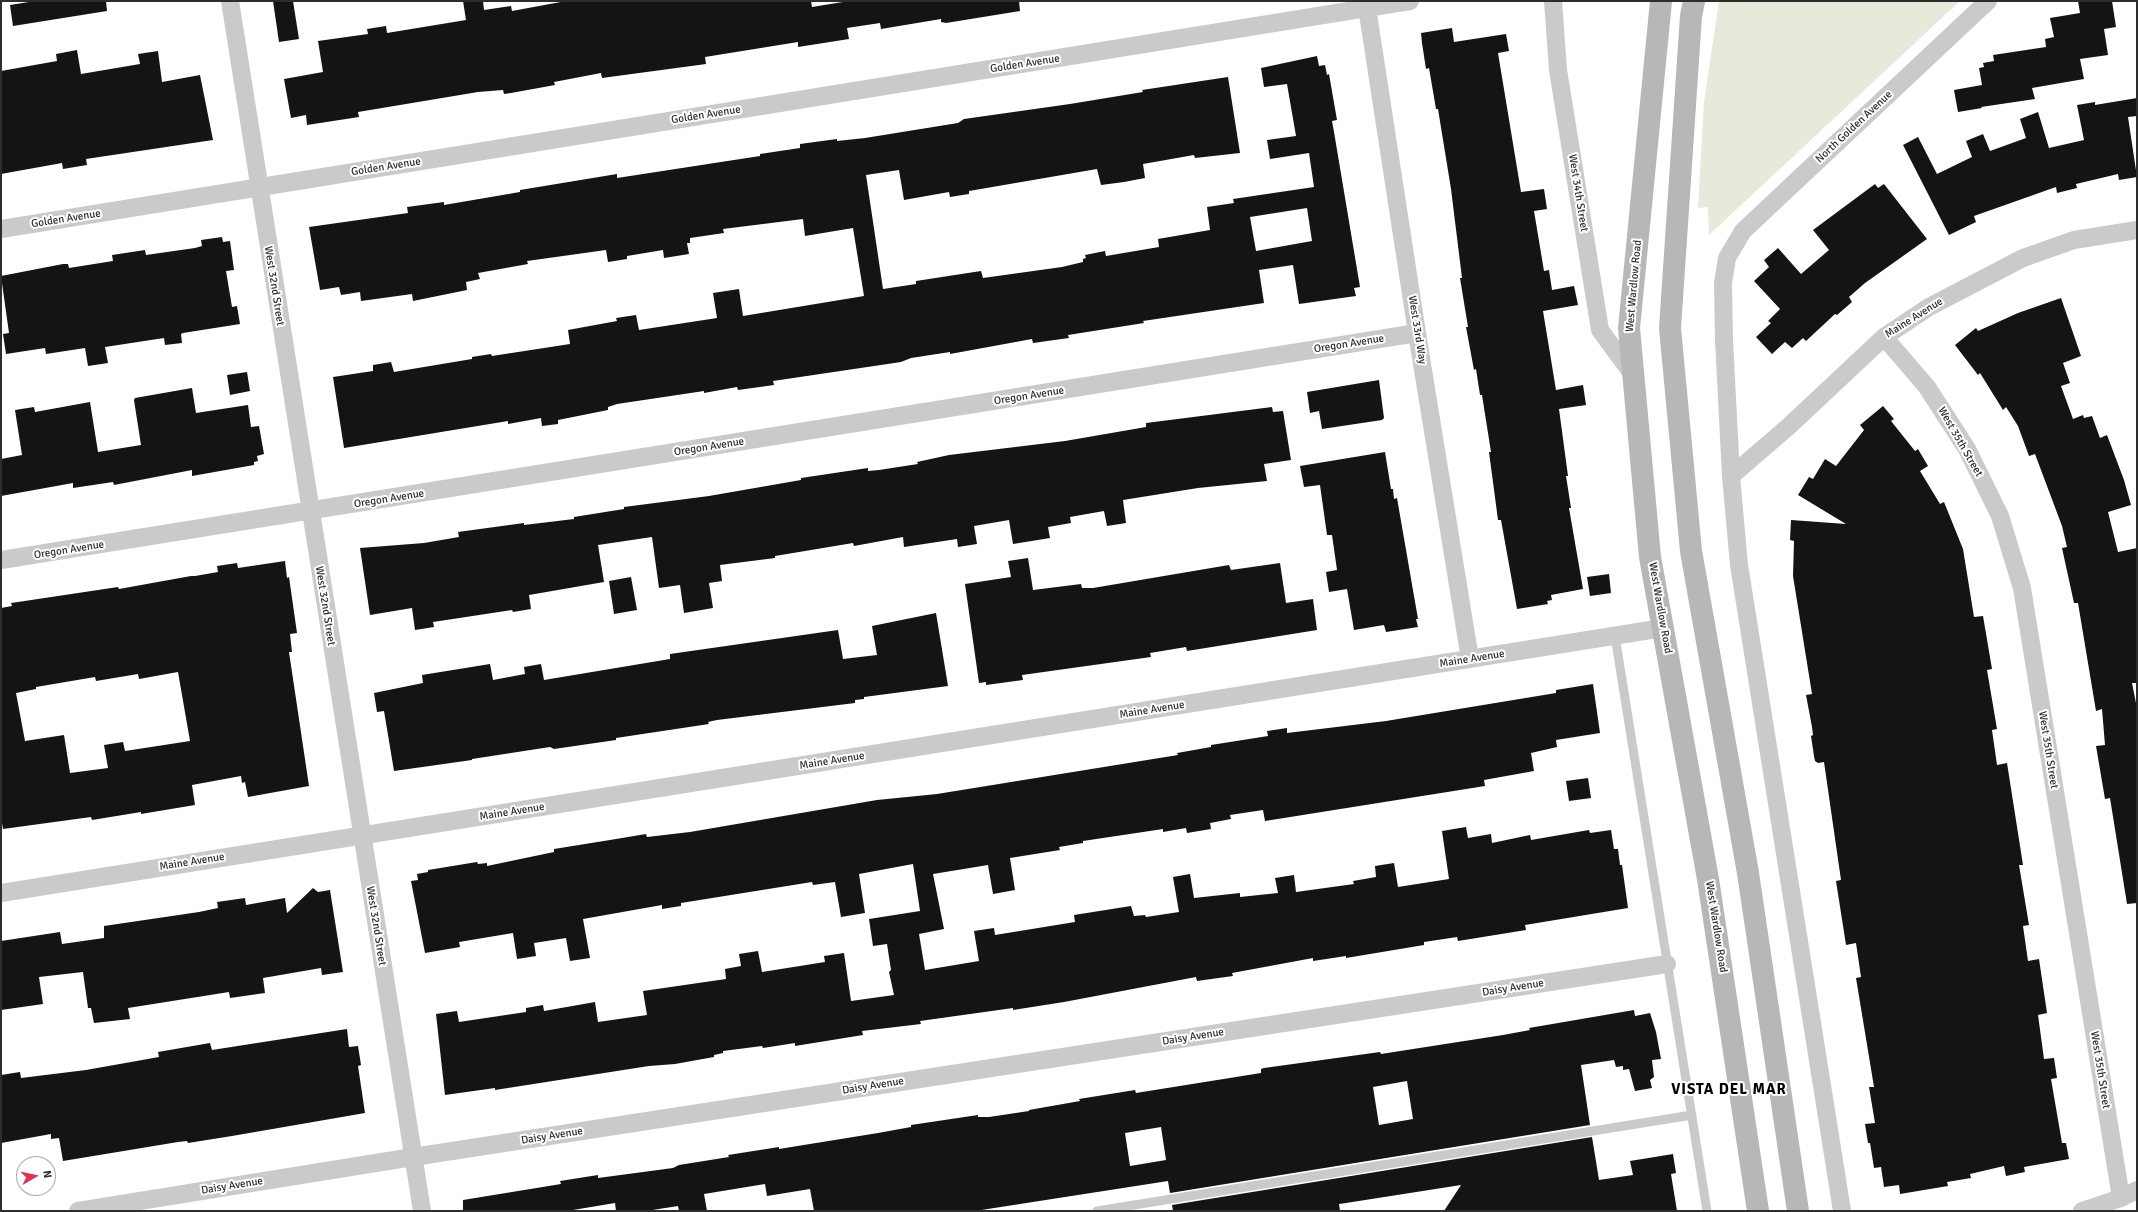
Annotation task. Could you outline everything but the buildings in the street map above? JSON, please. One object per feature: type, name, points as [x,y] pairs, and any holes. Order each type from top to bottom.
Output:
[{"type":"main road","name":"West Wardlow Road","points":[[1661,1],[1629,328],[1650,557],[1708,879],[1758,1211]]},
{"type":"main road","points":[[1694,1],[1691,16],[1670,328],[1691,551],[1748,873],[1798,1211]]},
{"type":"street","name":"West 32nd Street","points":[[230,1],[258,188],[422,1211]]},
{"type":"street","name":"Golden Avenue","points":[[1,229],[1367,5],[1410,1]]},
{"type":"street","name":"West 34th Street","points":[[1553,1],[1558,70],[1600,330],[1633,375]]},
{"type":"street","name":"North Golden Avenue","points":[[1731,476],[1723,283],[1727,258],[1742,231],[1988,1]]},
{"type":"street","name":"West 33rd Way","points":[[1367,5],[1417,333],[1470,659]]},
{"type":"street","name":"Maine Avenue","points":[[1731,476],[1788,427],[1884,337],[1929,307],[2023,258],[2074,240],[2137,230]]},
{"type":"street","name":"Oregon Avenue","points":[[1,560],[310,512],[1417,333]]},
{"type":"street","name":"West 35th Street","points":[[1884,337],[1927,387],[1967,449],[2000,516],[2022,588],[2120,1198]]},
{"type":"street","points":[[1731,476],[1739,565],[1842,1211]]},
{"type":"street","name":"Maine Avenue","points":[[1,892],[362,836],[1663,628]]},
{"type":"street","name":"Daisy Avenue","points":[[78,1211],[413,1157],[1667,964]]},
{"type":"street","points":[[2082,1211],[2120,1198],[2137,1190]]},
{"type":"lane","points":[[1615,636],[1707,1211]]},
{"type":"lane","points":[[1097,1211],[1692,1115]]},
{"type":"green space","points":[[1719,1],[1960,1],[1709,235],[1708,207],[1698,208],[1704,102]]},
{"type":"district","name":"VISTA DEL MAR","points":[[1729,1090]]}]
